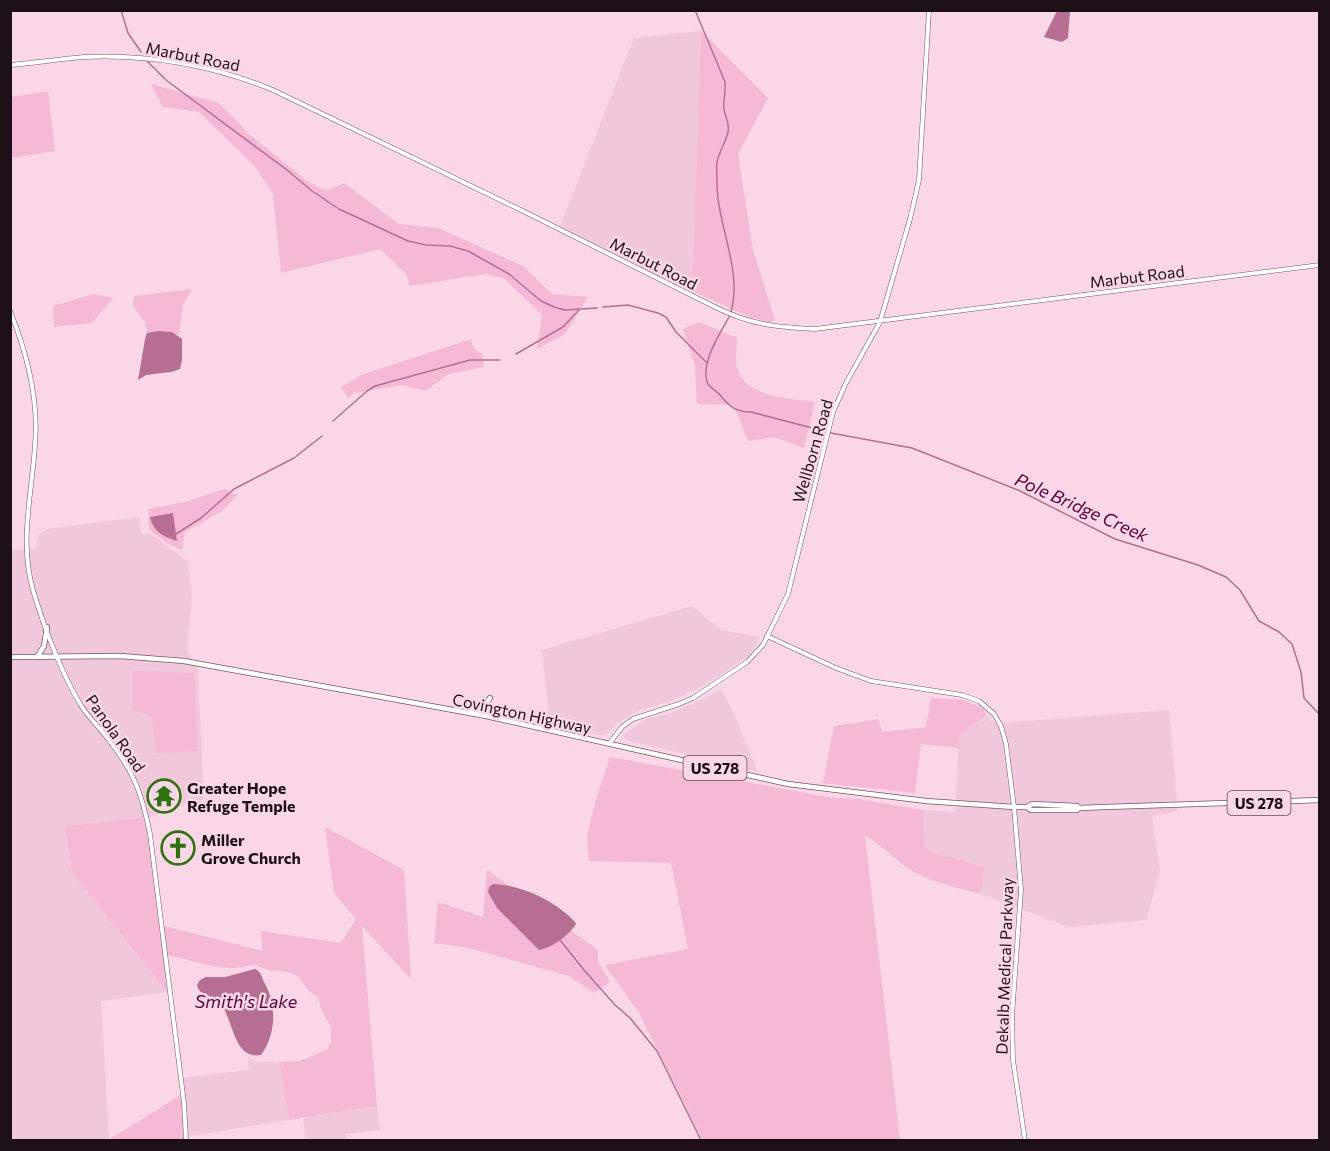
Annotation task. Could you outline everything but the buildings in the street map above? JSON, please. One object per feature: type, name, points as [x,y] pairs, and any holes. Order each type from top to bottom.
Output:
[{"type":"main road","points":[[37,657],[44,646],[47,627]]},
{"type":"main road","name":"Covington Highway","points":[[10,657],[120,656],[184,661],[466,712],[788,783],[926,801],[1014,807],[1027,807],[1032,804],[1079,808],[1320,800]]},
{"type":"main road","points":[[466,712],[482,709],[489,699]]},
{"type":"street","name":"Wellborn Road","points":[[609,744],[622,727],[633,719],[679,704],[732,673],[754,656],[788,594],[833,412],[846,383],[880,322],[910,219],[919,180],[929,10]]},
{"type":"street","name":"Marbut Road","points":[[10,65],[83,57],[149,58],[215,70],[244,78],[530,214],[740,319],[761,325],[814,329],[880,322],[1320,265]]},
{"type":"street","name":"Panola Road","points":[[10,311],[26,355],[35,416],[36,443],[26,539],[31,581],[74,694],[124,760],[138,785],[144,802],[184,1103],[186,1140]]},
{"type":"street","points":[[870,323],[875,332]]},
{"type":"street","name":"Dekalb Medical Parkway","points":[[767,636],[836,668],[871,681],[962,695],[979,701],[998,720],[1004,733],[1014,807],[1021,890],[1013,986],[1013,1060],[1025,1140]]},
{"type":"shaded area","points":[[701,31],[692,291],[644,272],[559,229],[634,38]]},
{"type":"shaded area","points":[[701,31],[768,98],[738,154],[753,250],[775,320],[770,323],[752,318],[692,291]]},
{"type":"shaded area","points":[[151,84],[219,103],[249,134],[307,181],[327,191],[344,183],[399,224],[438,228],[523,266],[552,294],[588,297],[565,334],[537,349],[542,315],[504,278],[486,274],[410,286],[406,274],[380,249],[281,273],[273,194],[254,165],[199,112],[163,107]]},
{"type":"shaded area","points":[[48,91],[55,151],[11,158],[11,97]]},
{"type":"shaded area","points":[[192,289],[183,305],[179,334],[147,333],[145,322],[133,306],[134,296]]},
{"type":"shaded area","points":[[93,294],[113,298],[92,323],[54,327],[53,306]]},
{"type":"shaded area","points":[[699,322],[737,338],[737,367],[741,377],[749,385],[769,395],[815,402],[804,448],[775,437],[748,441],[734,405],[697,404],[695,366],[683,329]]},
{"type":"shaded area","points":[[471,339],[474,349],[482,354],[484,367],[449,374],[425,391],[401,385],[354,393],[348,398],[341,387],[361,375]]},
{"type":"shaded area","points":[[224,489],[237,495],[222,511],[185,532],[182,550],[168,544],[149,529],[148,509],[185,502]]},
{"type":"shaded area","points":[[139,517],[141,534],[150,533],[188,562],[192,596],[187,650],[198,670],[204,799],[149,817],[65,826],[72,872],[167,992],[101,1001],[109,1139],[11,1140],[10,550],[36,549],[38,535],[47,529]]},
{"type":"shaded area","points":[[692,606],[721,630],[760,637],[749,656],[704,685],[672,701],[643,709],[619,722],[604,736],[550,724],[542,650]]},
{"type":"shaded area","points":[[133,671],[194,673],[198,751],[156,753],[152,716],[133,710]]},
{"type":"shaded area","points":[[721,689],[758,772],[626,740],[623,735],[646,719],[668,714]]},
{"type":"shaded area","points":[[931,698],[963,700],[983,708],[986,715],[959,736],[959,748],[921,744],[915,793],[823,783],[834,726],[878,719],[883,732],[926,727]]},
{"type":"shaded area","points":[[1169,710],[1178,811],[1152,816],[1160,871],[1146,920],[1069,927],[981,894],[984,867],[924,850],[923,810],[955,812],[959,736],[986,715],[989,720],[1001,723]]},
{"type":"shaded area","points":[[610,757],[833,798],[859,799],[923,810],[925,850],[984,867],[981,894],[923,877],[865,836],[900,1140],[703,1140],[639,1013],[605,965],[688,949],[671,863],[589,861],[587,835]]},
{"type":"shaded area","points":[[149,817],[160,925],[263,951],[261,931],[341,943],[356,919],[334,893],[325,827],[404,870],[411,979],[362,926],[377,1106],[289,1120],[279,1062],[299,1061],[327,1049],[331,1042],[331,1027],[322,1011],[318,997],[308,990],[299,977],[287,972],[268,970],[256,965],[235,968],[216,967],[164,954],[167,992],[72,872],[65,826]]},
{"type":"shaded area","points":[[487,870],[598,950],[598,962],[610,982],[594,993],[569,976],[469,948],[434,943],[438,902],[483,917]]},
{"type":"shaded area","points":[[248,1057],[258,1062],[279,1062],[289,1120],[189,1136],[182,1078],[249,1070]]},
{"type":"shaded area","points":[[184,1093],[189,1140],[103,1140],[110,1139]]},
{"type":"shaded area","points":[[377,1106],[380,1130],[346,1134],[347,1140],[306,1140],[303,1118]]},
{"type":"water","points":[[1057,11],[1070,11],[1068,38],[1062,42],[1044,37]]},
{"type":"water","points":[[172,332],[182,339],[180,369],[146,375],[138,380],[147,333]]},
{"type":"water","points":[[173,513],[177,541],[160,533],[154,527],[150,517]]},
{"type":"water","points":[[493,884],[515,887],[549,901],[568,915],[576,923],[575,926],[559,941],[539,950],[497,908],[488,892],[489,887]]},
{"type":"water","name":"Smith's Lake","points":[[255,969],[260,973],[269,992],[273,1010],[270,1038],[261,1055],[251,1055],[244,1051],[223,1008],[218,1001],[200,991],[197,985],[206,977],[225,977]]},
{"type":"waterway","points":[[121,10],[128,33],[141,52]]},
{"type":"waterway","name":"Pole Bridge Creek","points":[[695,10],[725,82],[724,109],[728,129],[718,158],[717,169],[720,213],[734,279],[731,312]]},
{"type":"waterway","points":[[147,61],[166,80],[339,209],[408,241],[426,245],[450,246],[468,251],[509,274],[541,301],[554,307],[565,310],[597,308]]},
{"type":"waterway","points":[[603,307],[628,305],[666,317],[676,332],[707,363]]},
{"type":"waterway","points":[[516,354],[563,327],[579,310]]},
{"type":"waterway","name":"Pole Bridge Creek","points":[[729,317],[709,357],[706,374],[709,386],[737,410],[820,430]]},
{"type":"waterway","points":[[333,421],[375,386],[470,360],[500,360]]},
{"type":"waterway","name":"Pole Bridge Creek","points":[[831,433],[912,448],[1018,490],[1115,539],[1198,565],[1226,577],[1240,590],[1259,621],[1279,632],[1292,644],[1301,672],[1304,698],[1320,715]]},
{"type":"waterway","points":[[176,534],[201,518],[234,489],[294,458],[322,436]]},
{"type":"waterway","points":[[560,940],[657,1051],[701,1140]]},
{"type":"place","name":"Greater Hope Refuge Temple","points":[[164,796]]},
{"type":"place","name":"Miller Grove Church","points":[[178,848]]}]
